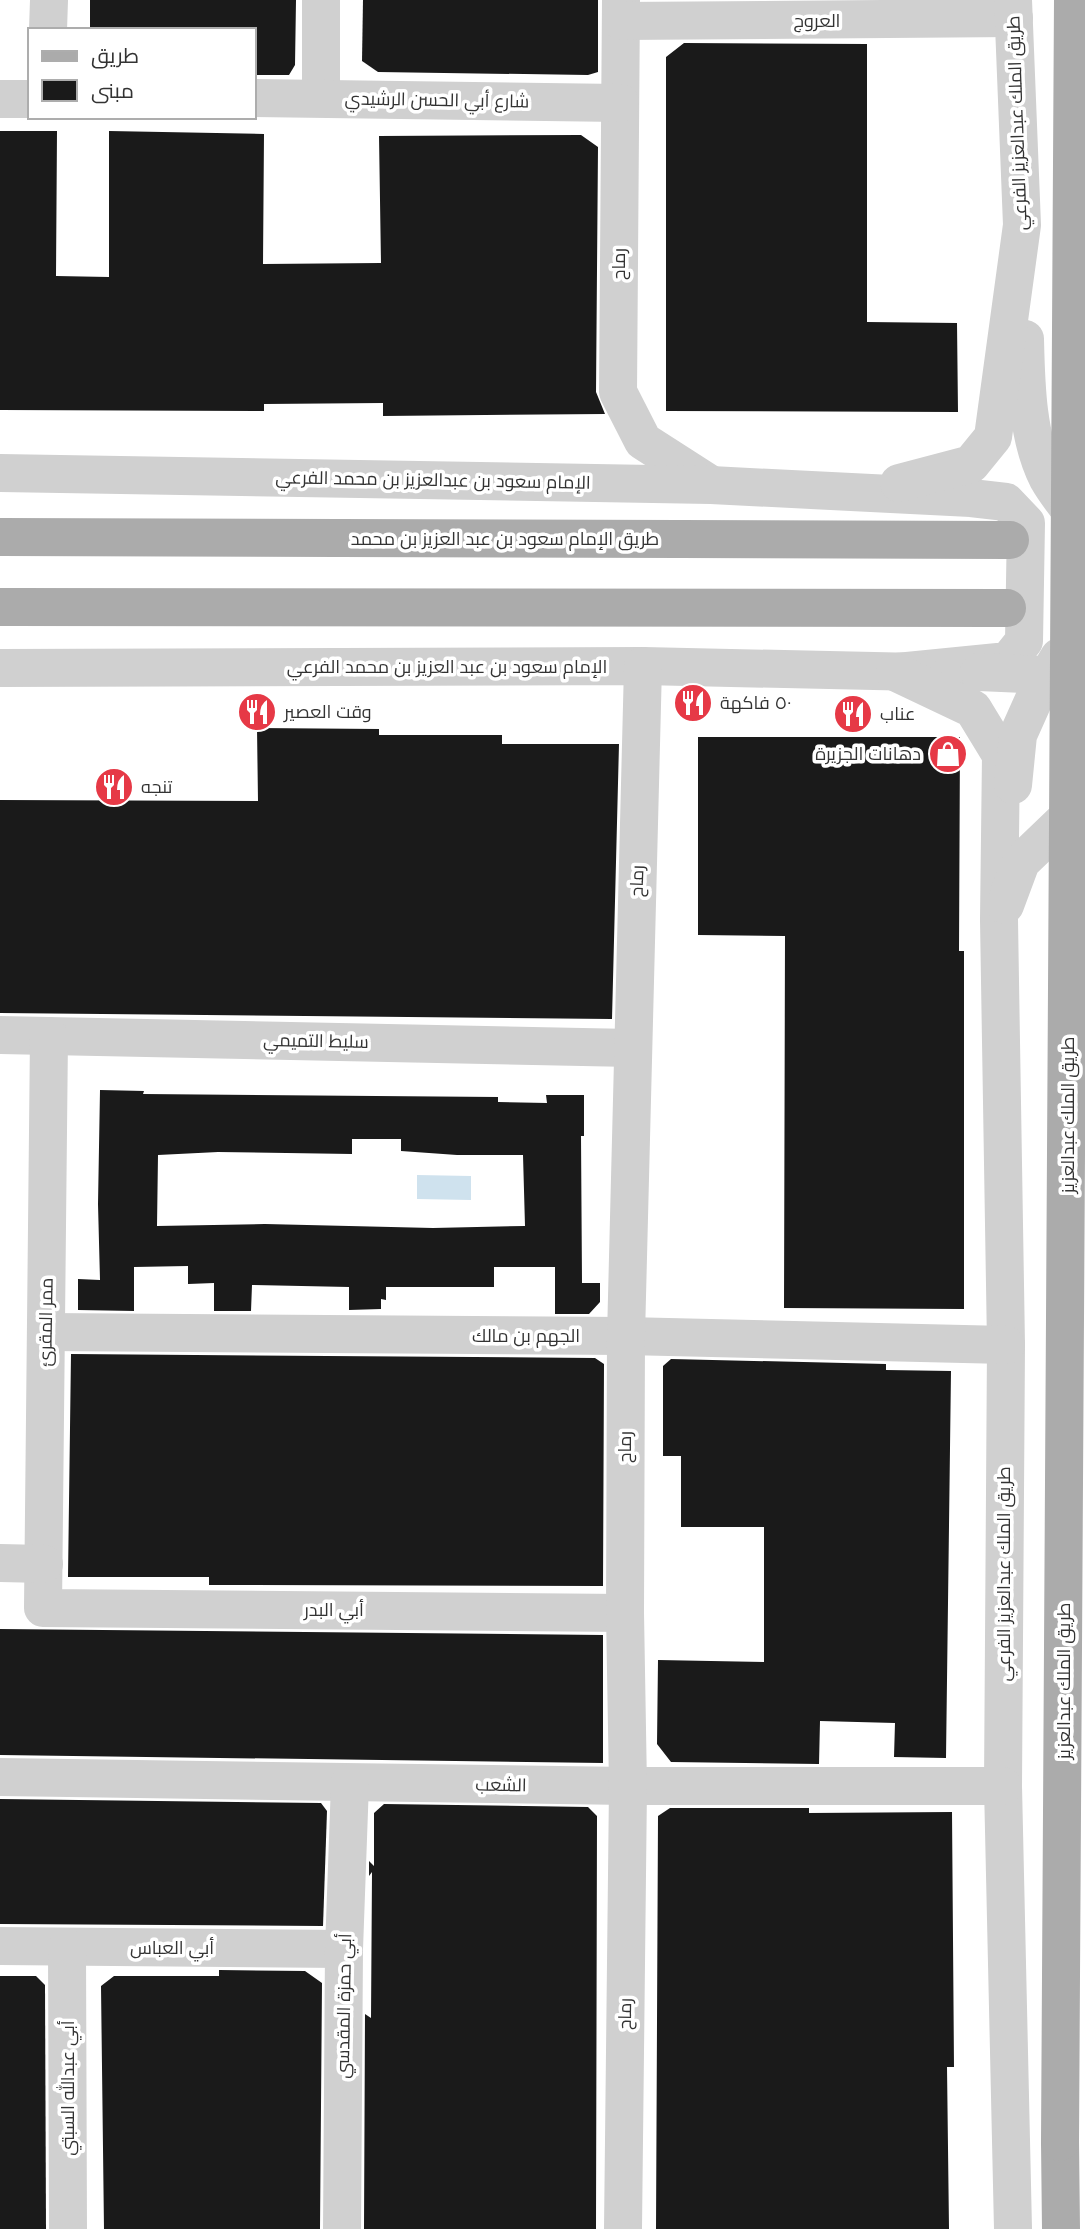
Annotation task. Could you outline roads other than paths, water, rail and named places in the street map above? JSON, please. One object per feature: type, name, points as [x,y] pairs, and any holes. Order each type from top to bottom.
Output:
[{"type":"main road","name":"طريق الملك عبدالعزيز","points":[[1061,2229],[1073,0]]},
{"type":"main road","name":"طريق الإمام سعود بن عبد العزيز بن محمد","points":[[0,537],[1010,540]]},
{"type":"main road","points":[[0,607],[1007,608]]},
{"type":"street","points":[[48,0],[48,28]]},
{"type":"street","points":[[321,0],[321,97]]},
{"type":"street","name":"العروج","points":[[621,11],[1013,9]]},
{"type":"street","name":"طريق الملك عبدالعزيز الفرعي","points":[[866,492],[971,464],[993,437],[1022,225],[1013,9]]},
{"type":"street","name":"رماح","points":[[621,11],[618,392],[643,441],[711,485]]},
{"type":"street","name":"شارع أبي الحسن الرشيدي","points":[[256,98],[620,103]]},
{"type":"street","points":[[0,99],[28,99]]},
{"type":"street","points":[[1022,225],[1040,330],[1061,353],[1085,361]]},
{"type":"street","points":[[1022,225],[1026,400],[1034,439],[1067,480],[1085,530]]},
{"type":"street","name":"الإمام سعود بن عبدالعزيز بن محمد الفرعي","points":[[0,473],[711,485],[866,492]]},
{"type":"street","points":[[866,492],[995,477],[1067,480]]},
{"type":"street","points":[[995,477],[1015,483],[1029,492],[1085,555]]},
{"type":"street","points":[[866,492],[1006,502],[1026,523],[1024,641],[1008,661],[895,673]]},
{"type":"street","points":[[1048,675],[1028,660],[1049,638],[1085,587]]},
{"type":"street","points":[[999,920],[1018,735],[1035,697],[1085,615]]},
{"type":"street","name":"رماح","points":[[623,2229],[628,1786],[625,1613],[626,1336],[643,666]]},
{"type":"street","name":"الإمام سعود بن عبد العزيز بن محمد الفرعي","points":[[0,668],[643,666],[895,673]]},
{"type":"street","points":[[895,673],[1048,675]]},
{"type":"street","points":[[895,673],[973,709],[1001,755],[999,920]]},
{"type":"street","points":[[999,920],[1021,862],[1068,817],[1085,816]]},
{"type":"street","name":"طريق الملك عبدالعزيز الفرعي","points":[[999,920],[1006,1345],[1003,1786],[1013,2229]]},
{"type":"street","name":"سليط التميمي","points":[[0,1035],[632,1048]]},
{"type":"street","name":"ممر المقرئ","points":[[43,1608],[49,1036]]},
{"type":"street","name":"الجهم بن مالك","points":[[46,1332],[626,1336],[1006,1345]]},
{"type":"street","points":[[0,1563],[44,1564]]},
{"type":"street","name":"أبي البدر","points":[[43,1608],[625,1613]]},
{"type":"street","name":"الشعب","points":[[0,1777],[628,1786],[1003,1786]]},
{"type":"street","name":"أبي حمزة المقدسي","points":[[342,2229],[344,1949],[349,1783]]},
{"type":"street","name":"أبي العباس","points":[[0,1946],[344,1949]]},
{"type":"street","name":"أبي عبدالله السبتي","points":[[67,1948],[68,2229]]},
{"type":"water","points":[[417,1175],[471,1176],[471,1200],[417,1199]]},
{"type":"place","name":"٥٠ فاكهة","points":[[693,703]]},
{"type":"place","name":"وقت العصير","points":[[257,712]]},
{"type":"place","name":"عناب","points":[[853,714]]},
{"type":"place","name":"دهانات الجزيرة","points":[[948,754]]},
{"type":"place","name":"تنجه","points":[[114,787]]}]
